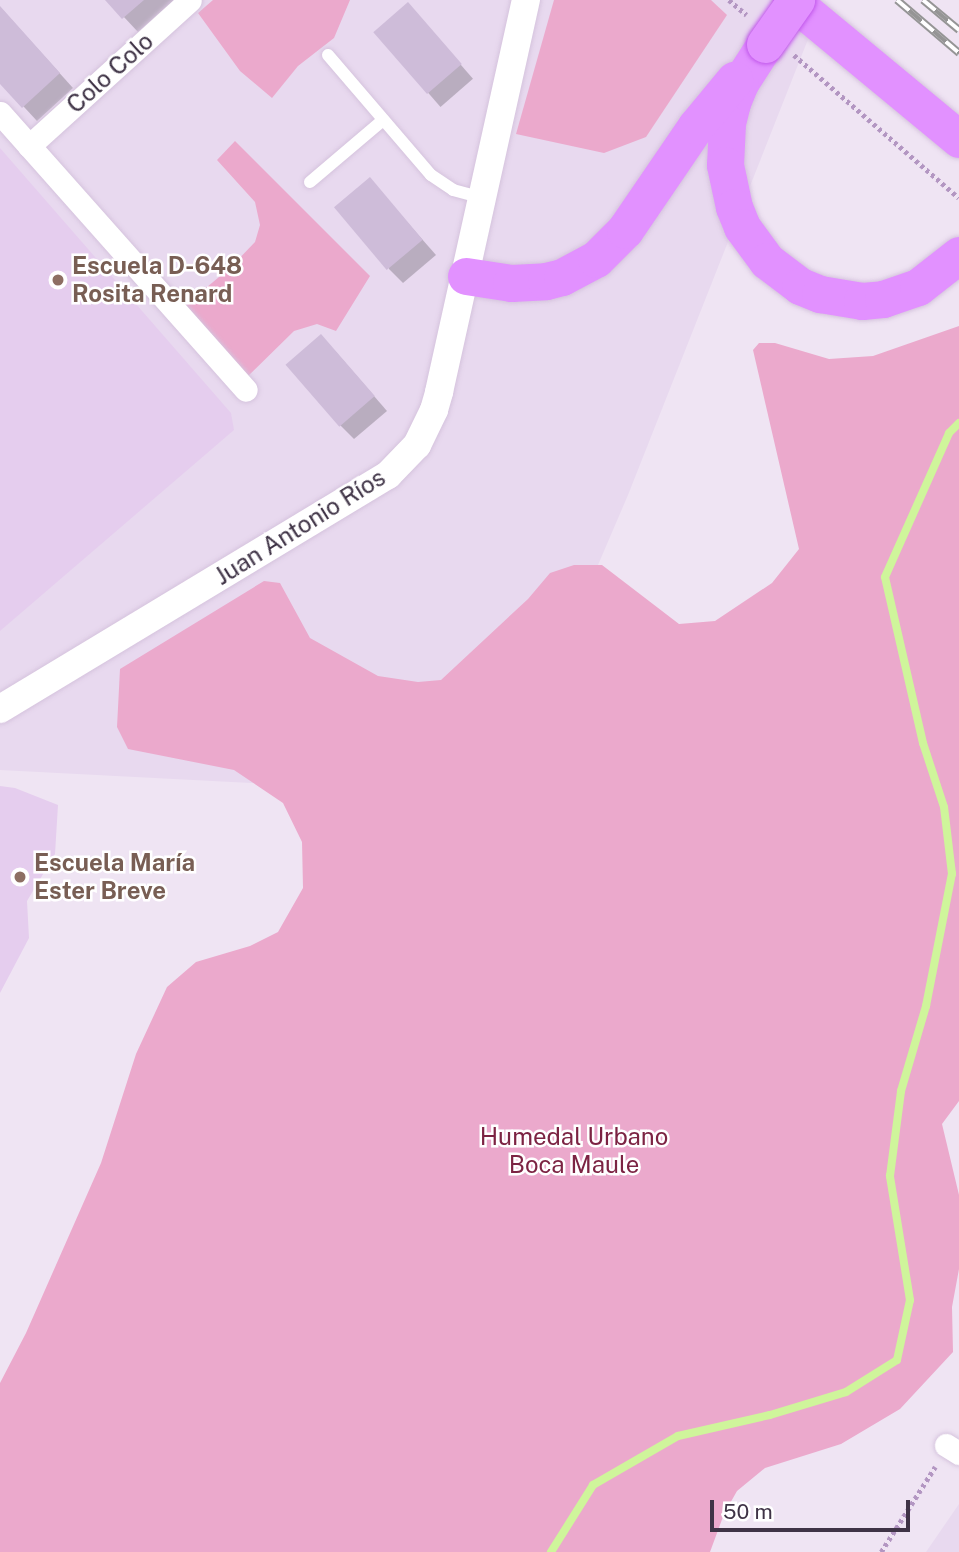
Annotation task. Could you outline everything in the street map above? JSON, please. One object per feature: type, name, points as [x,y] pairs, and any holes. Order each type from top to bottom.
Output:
[{"type":"main road","points":[[959,139],[794,0],[740,83],[727,123],[725,166],[731,197],[742,227],[767,261],[783,275],[810,290],[841,299],[862,300],[894,296],[918,287],[959,255]]},
{"type":"main road","points":[[466,276],[511,283],[546,281],[596,260],[625,230],[696,126],[764,45]]},
{"type":"street","name":"Colo Colo","points":[[29,146],[190,0]]},
{"type":"street","name":"Juan Antonio Ríos","points":[[0,709],[370,486],[404,461],[417,445],[434,410],[526,0]]},
{"type":"street","points":[[0,113],[246,390]]},
{"type":"lane","points":[[328,55],[438,181],[453,190],[483,198]]},
{"type":"lane","points":[[310,182],[383,120]]},
{"type":"path","points":[[729,0],[764,45],[959,198]]},
{"type":"path","points":[[881,1552],[934,1469],[952,1449]]},
{"type":"shaded area","points":[[0,0],[808,0],[820,9],[628,495],[574,621],[292,785],[0,770]]},
{"type":"shaded area","name":"Escuela D-648 Rosita Renard","points":[[0,148],[231,413],[234,430],[0,631]]},
{"type":"shaded area","name":"Escuela María Ester Breve","points":[[0,786],[15,788],[58,805],[55,854],[27,901],[29,938],[0,993]]},
{"type":"shaded area","points":[[959,1504],[959,1552],[926,1552]]},
{"type":"green space","points":[[213,0],[350,0],[334,38],[298,66],[272,98],[240,71],[198,13]]},
{"type":"green space","points":[[554,0],[711,0],[727,15],[646,137],[604,153],[516,134]]},
{"type":"green space","points":[[235,141],[370,276],[336,331],[317,324],[294,331],[245,379],[182,308],[231,267],[255,242],[260,225],[255,202],[217,160]]},
{"type":"green space","name":"Humedal Urbano Boca Maule","points":[[959,326],[959,1101],[942,1124],[959,1195],[959,1269],[952,1307],[953,1352],[900,1409],[841,1444],[765,1468],[737,1491],[724,1514],[710,1552],[0,1552],[0,1383],[26,1333],[101,1163],[136,1054],[167,987],[196,962],[250,946],[278,932],[303,888],[302,842],[283,803],[234,770],[128,749],[117,727],[120,669],[264,581],[280,583],[310,638],[378,676],[418,682],[441,680],[528,599],[550,573],[574,565],[602,565],[679,624],[715,621],[772,583],[799,549],[753,350],[759,343],[775,343],[829,359],[873,356]]},
{"type":"building","points":[[105,0],[144,0],[122,19]]},
{"type":"building","points":[[408,2],[462,64],[427,94],[373,32]]},
{"type":"building","points":[[0,6],[60,73],[22,108],[0,84]]},
{"type":"building","points":[[370,177],[423,240],[387,270],[334,207]]},
{"type":"building","points":[[321,334],[375,396],[339,427],[286,365]]},
{"type":"waterway","points":[[551,1552],[593,1485],[678,1436],[770,1415],[846,1392],[897,1360],[910,1300],[890,1176],[901,1091],[926,1006],[952,874],[944,807],[923,743],[885,577],[949,433],[959,423]]},
{"type":"railway","points":[[897,0],[959,53]]},
{"type":"railway","points":[[923,0],[959,30]]},
{"type":"place","name":"Escuela D-648 Rosita Renard","points":[[58,280]]},
{"type":"place","name":"Escuela María Ester Breve","points":[[20,877]]}]
